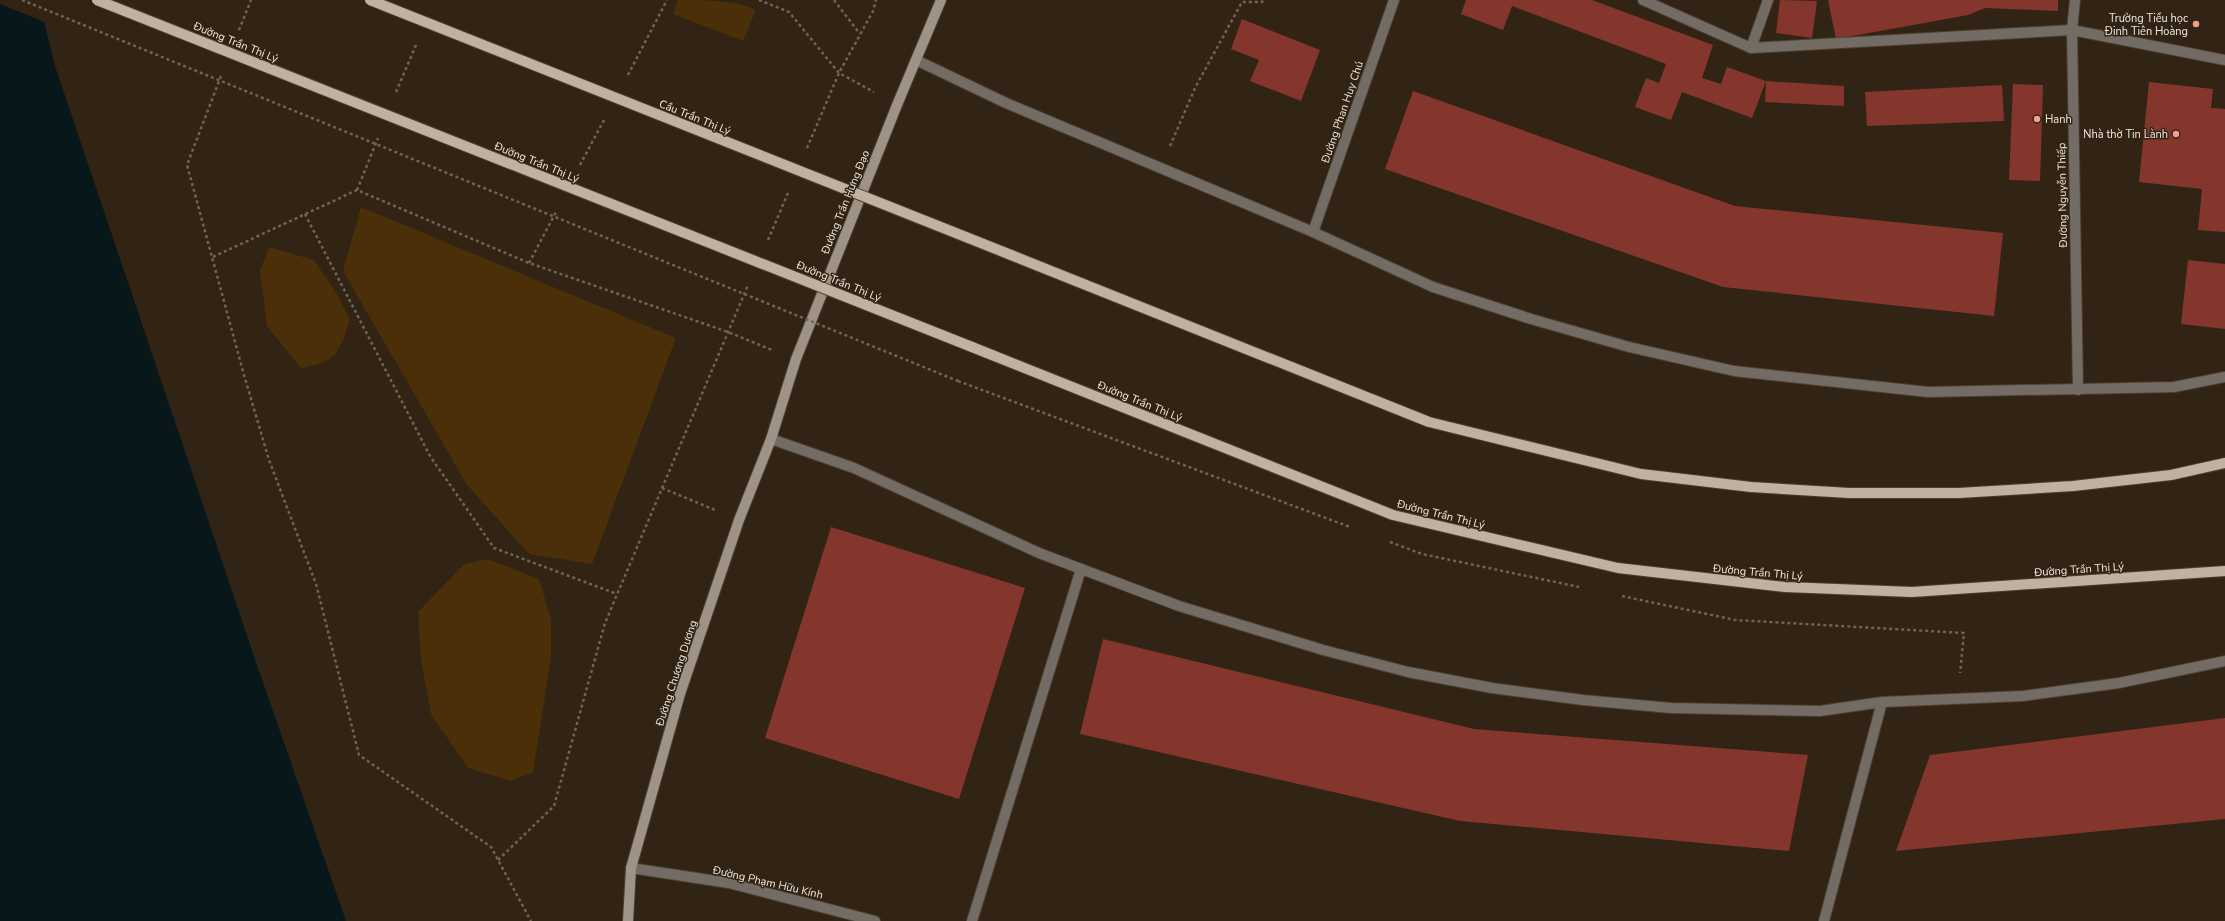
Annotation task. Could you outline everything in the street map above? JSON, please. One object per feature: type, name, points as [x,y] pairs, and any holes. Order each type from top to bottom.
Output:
[{"type":"main road","name":"Đường Trần Thị Lý","points":[[97,0],[1393,514],[1618,568],[1785,587],[1912,592],[2225,570]]},
{"type":"main road","name":"Cầu Trần Thị Lý","points":[[370,0],[1429,422],[1641,474],[1751,487],[1849,494],[1959,492],[2080,485],[2171,475],[2225,463]]},
{"type":"main road","name":"Đường Trần Hưng Đạo","points":[[772,439],[796,359],[897,105],[941,0]]},
{"type":"main road","name":"Đường Chương Dương","points":[[628,921],[631,868],[680,694],[739,520],[772,439]]},
{"type":"street","name":"Đường Phan Huy Chú","points":[[1313,232],[1394,0]]},
{"type":"street","points":[[1643,0],[1751,48],[2072,30],[2225,60]]},
{"type":"street","points":[[1751,48],[1768,0]]},
{"type":"street","name":"Đường Nguyễn Thiếp","points":[[2075,0],[2072,30],[2078,390]]},
{"type":"street","points":[[916,60],[1006,103],[1313,232],[1433,287],[1531,319],[1621,345],[1734,371],[1928,392],[2174,387],[2225,378]]},
{"type":"street","points":[[772,439],[854,468],[1039,552],[1179,606],[1257,632],[1408,672],[1492,688],[1583,700],[1670,708],[1820,711],[1882,702],[2023,696],[2119,683],[2225,660]]},
{"type":"street","points":[[972,921],[1081,569]]},
{"type":"street","points":[[1824,921],[1882,702]]},
{"type":"street","name":"Đường Phạm Hữu Kính","points":[[631,868],[729,883],[875,921]]},
{"type":"path","points":[[22,0],[958,381]]},
{"type":"path","points":[[239,31],[250,0]]},
{"type":"path","points":[[627,76],[667,0]]},
{"type":"path","points":[[759,0],[790,12],[839,73],[897,105]]},
{"type":"path","points":[[834,0],[860,34]]},
{"type":"path","points":[[805,152],[839,73],[873,11],[876,0]]},
{"type":"path","points":[[1161,168],[1195,88],[1242,2],[1262,2],[1263,0]]},
{"type":"path","points":[[224,68],[187,165],[244,375],[269,460],[316,584],[359,755],[491,848],[531,921]]},
{"type":"path","points":[[580,166],[605,118]]},
{"type":"path","points":[[765,246],[790,188]]},
{"type":"path","points":[[213,257],[357,190],[529,263],[728,332],[796,359]]},
{"type":"path","points":[[529,263],[558,208]]},
{"type":"path","points":[[305,214],[430,456],[494,548],[617,594]]},
{"type":"path","points":[[498,860],[554,806],[605,623],[750,282]]},
{"type":"path","points":[[662,488],[739,520]]},
{"type":"path","points":[[1957,699],[1964,633]]},
{"type":"shaded area","points":[[0,0],[39,0],[55,66],[258,668],[346,921],[0,921]]},
{"type":"shaded area","points":[[678,0],[729,2],[756,10],[743,41],[673,14]]},
{"type":"shaded area","points":[[361,207],[676,338],[592,564],[529,554],[467,485],[343,271]]},
{"type":"shaded area","points":[[269,247],[314,260],[338,296],[350,319],[339,348],[330,359],[323,363],[301,368],[267,326],[260,271]]},
{"type":"shaded area","points":[[488,559],[539,579],[551,619],[551,658],[533,772],[511,781],[468,768],[431,714],[421,659],[418,612],[464,564]]},
{"type":"pier","points":[[0,0],[41,0],[47,23],[0,4]]},
{"type":"building","points":[[1466,0],[1592,0],[1713,45],[1702,78],[1721,84],[1727,67],[1766,81],[1752,118],[1682,92],[1671,120],[1635,107],[1646,78],[1659,83],[1666,64],[1512,6],[1503,30],[1461,14]]},
{"type":"building","points":[[1780,0],[1817,1],[1812,38],[1776,33]]},
{"type":"building","points":[[1828,0],[2058,0],[2058,11],[1985,8],[1968,15],[1836,39]]},
{"type":"building","points":[[1242,19],[1320,50],[1301,101],[1250,81],[1259,60],[1231,49]]},
{"type":"building","points":[[1766,81],[1844,86],[1844,106],[1765,102]]},
{"type":"building","name":"Nhà thờ Tin Lành","points":[[2149,82],[2213,89],[2211,108],[2225,109],[2225,232],[2198,230],[2202,189],[2139,182]]},
{"type":"building","points":[[2013,84],[2043,85],[2040,181],[2009,180]]},
{"type":"building","points":[[2002,85],[2004,121],[1867,126],[1865,92]]},
{"type":"building","points":[[1413,91],[1735,206],[2003,233],[1994,316],[1723,287],[1385,169]]},
{"type":"building","points":[[2188,260],[2225,264],[2225,329],[2181,324]]},
{"type":"building","points":[[831,527],[1025,588],[959,799],[765,738]]},
{"type":"building","points":[[1103,639],[1474,729],[1808,755],[1789,851],[1460,821],[1080,734]]},
{"type":"building","points":[[2225,718],[2225,819],[1896,851],[1930,755]]},
{"type":"place","name":"Trường Tiểu học Đinh Tiên Hoàng","points":[[2196,24]]},
{"type":"place","name":"Hanh","points":[[2037,119]]},
{"type":"place","name":"Nhà thờ Tin Lành","points":[[2176,134]]}]
